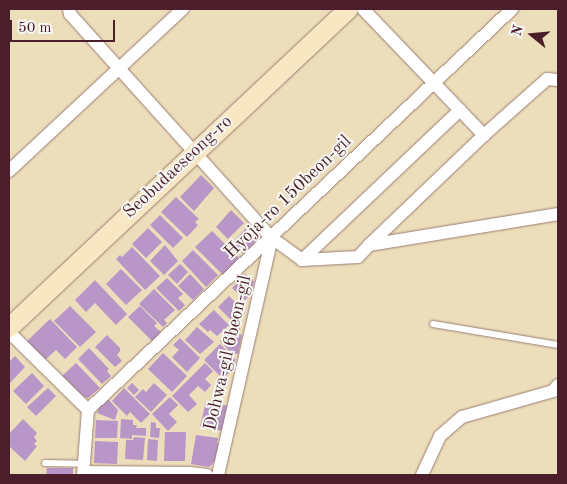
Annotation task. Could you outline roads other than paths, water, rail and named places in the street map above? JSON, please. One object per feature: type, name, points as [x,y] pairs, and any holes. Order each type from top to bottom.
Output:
[{"type":"street","points":[[69,9],[70,14],[272,238],[302,260],[358,257],[484,135],[547,79],[558,80]]},
{"type":"street","points":[[9,171],[183,9]]},
{"type":"street","name":"Seobudaeseong-ro","points":[[9,327],[348,9]]},
{"type":"street","points":[[363,9],[484,135]]},
{"type":"street","name":"Hyoja-ro 150beon-gil","points":[[88,410],[512,9]]},
{"type":"street","points":[[302,260],[460,110]]},
{"type":"street","points":[[369,245],[558,214]]},
{"type":"street","name":"Dohwa-gil 6beon-gil","points":[[218,475],[272,238]]},
{"type":"street","points":[[9,332],[88,410],[84,470],[207,475]]},
{"type":"street","points":[[422,475],[440,436],[462,417],[553,391],[558,385]]},
{"type":"lane","points":[[433,324],[558,344]]},
{"type":"lane","points":[[45,463],[84,470]]}]
